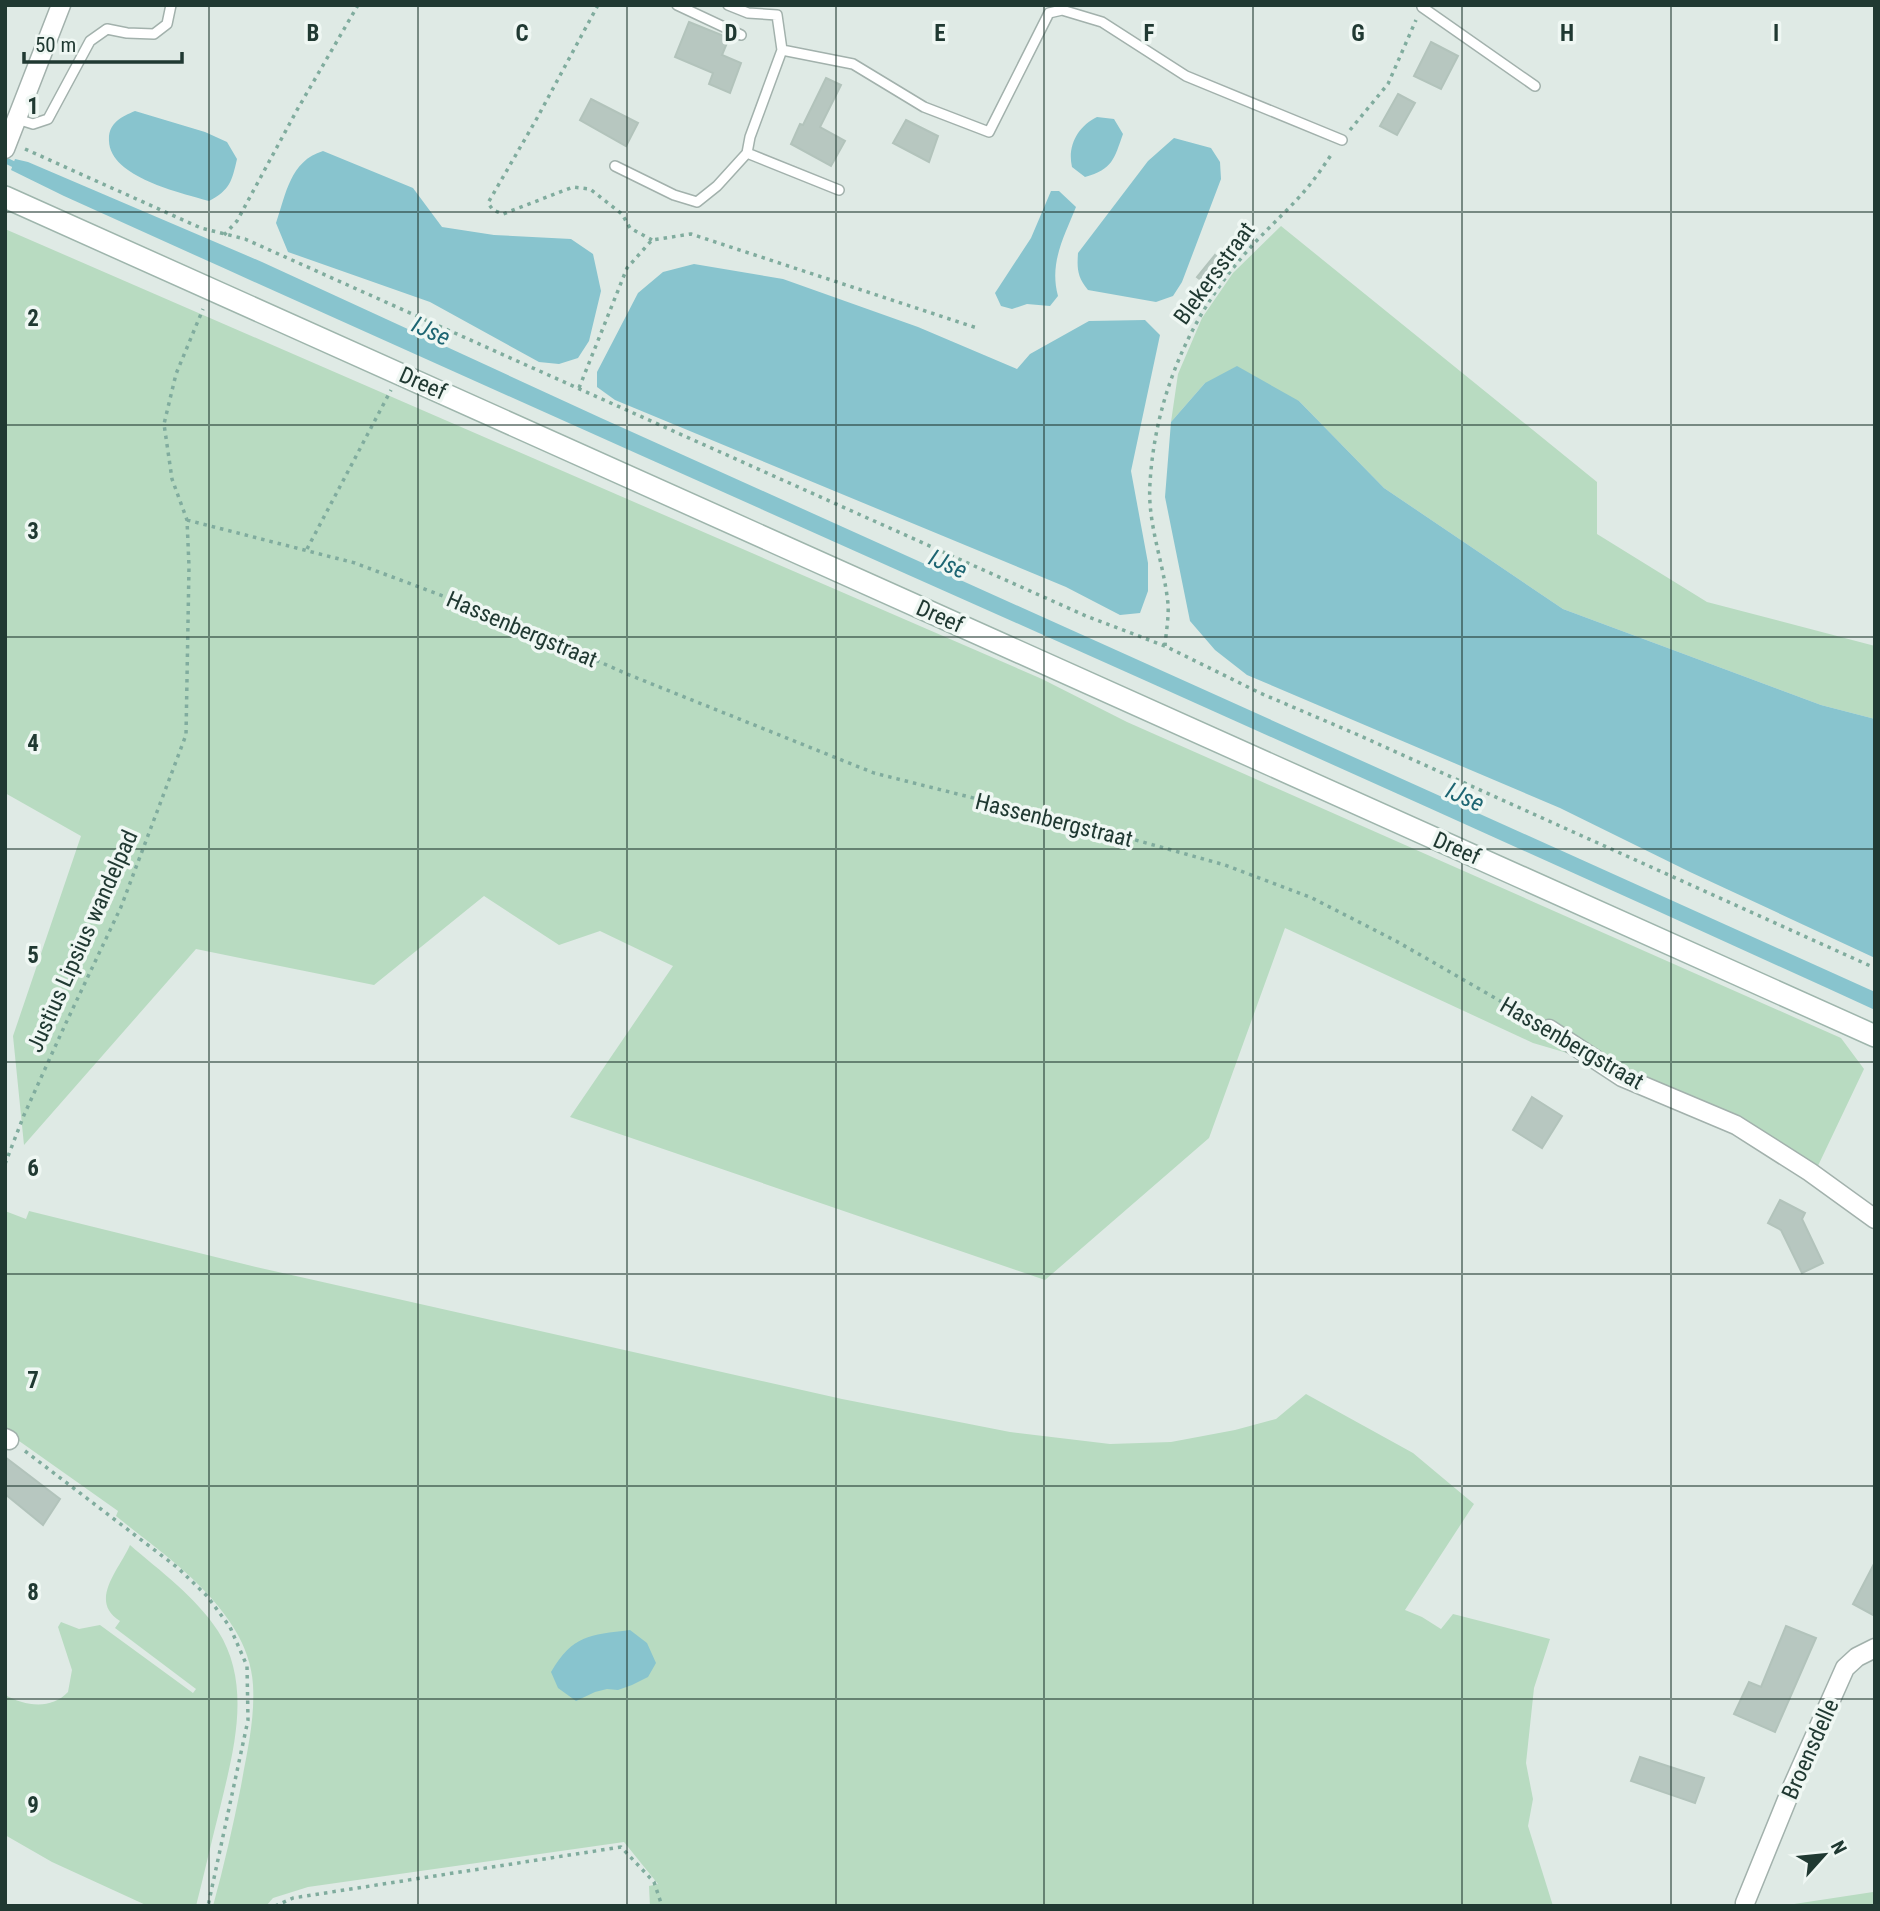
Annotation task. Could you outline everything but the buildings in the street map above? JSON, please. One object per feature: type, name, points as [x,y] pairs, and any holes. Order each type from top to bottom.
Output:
[{"type":"main road","name":"Dreef","points":[[5,197],[1875,1036]]},
{"type":"street","points":[[6,144],[61,5]]},
{"type":"street","name":"Hassenbergstraat","points":[[1549,1029],[1622,1077],[1737,1125],[1810,1172],[1875,1219]]},
{"type":"street","name":"Broensdelle","points":[[1745,1903],[1845,1668],[1857,1657],[1875,1648]]},
{"type":"lane","points":[[17,119],[33,124],[48,119],[90,41],[107,29],[154,34],[167,24],[171,5]]},
{"type":"lane","points":[[677,5],[741,35]]},
{"type":"lane","points":[[728,5],[748,13],[777,15]]},
{"type":"lane","points":[[615,166],[674,195],[696,202],[716,186],[747,153],[750,137],[782,50],[777,15],[782,5]]},
{"type":"lane","points":[[1422,7],[1535,86]]},
{"type":"lane","points":[[782,50],[853,64],[924,107],[989,132],[1049,13],[1062,10],[1102,22],[1186,76],[1342,140]]},
{"type":"lane","points":[[747,153],[839,190]]},
{"type":"path","points":[[224,235],[237,221],[358,5]]},
{"type":"path","points":[[598,5],[488,203],[493,210],[503,214],[573,187],[590,189],[622,214],[630,228],[652,240],[691,233],[977,328]]},
{"type":"path","name":"Blekersstraat","points":[[1165,646],[1168,605],[1151,518],[1150,485],[1159,421],[1181,351],[1198,320],[1234,269],[1308,187],[1388,84],[1422,7]]},
{"type":"path","points":[[6,144],[201,228],[245,239],[1073,611],[1165,646],[1260,694],[1356,734],[1875,968]]},
{"type":"path","points":[[579,388],[628,268],[652,240]]},
{"type":"path","name":"Justius Lipsius wandelpad","points":[[5,1164],[24,1115],[121,907],[186,735],[189,566],[187,520],[172,478],[164,424],[176,374],[212,288]]},
{"type":"path","points":[[307,550],[399,372]]},
{"type":"path","name":"Hassenbergstraat","points":[[187,520],[355,563],[496,616],[650,684],[874,774],[1088,827],[1225,865],[1312,898],[1396,941],[1549,1029]]},
{"type":"path","points":[[7,1439],[188,1578],[207,1596],[230,1627],[247,1666],[248,1720],[208,1906]]},
{"type":"path","points":[[275,1906],[293,1898],[621,1847],[654,1882],[662,1906]]},
{"type":"green space","points":[[1281,226],[1597,482],[1597,534],[1707,602],[1875,646],[1875,719],[1821,705],[1563,609],[1384,488],[1299,401],[1205,383],[1171,422],[1178,374],[1202,318],[1233,273]]},
{"type":"green space","points":[[5,229],[1042,679],[1127,722],[1841,1038],[1864,1069],[1816,1170],[1608,1065],[1533,1043],[1285,928],[1209,1138],[1045,1280],[570,1117],[673,966],[600,931],[559,945],[484,896],[374,985],[196,949],[24,1145],[13,1036],[81,836],[5,793]]},
{"type":"green space","points":[[5,1211],[26,1219],[29,1211],[256,1267],[842,1399],[1010,1432],[1110,1444],[1171,1442],[1276,1419],[1306,1394],[1413,1453],[1474,1504],[1405,1610],[1441,1629],[1453,1614],[1550,1639],[1534,1688],[1526,1763],[1533,1799],[1528,1826],[1553,1906],[650,1906],[649,1886],[658,1884],[624,1842],[308,1887],[273,1898],[266,1906],[213,1906],[235,1816],[250,1736],[253,1698],[250,1663],[235,1630],[196,1582],[116,1516],[118,1511],[5,1431]]},
{"type":"green space","points":[[130,1545],[177,1585],[209,1619],[229,1652],[235,1674],[237,1720],[234,1743],[196,1906],[148,1906],[52,1862],[5,1835],[5,1695],[29,1704],[46,1704],[68,1692],[72,1670],[58,1627],[61,1622],[79,1629],[100,1625],[193,1693],[196,1689],[115,1628],[120,1621],[111,1613],[106,1595]]},
{"type":"green space","points":[[1873,1892],[1875,1906],[1781,1906]]},
{"type":"water","points":[[135,111],[205,132],[227,142],[237,159],[226,189],[209,201],[149,182],[121,164],[112,154],[109,135],[116,122]]},
{"type":"water","points":[[1097,117],[1114,119],[1123,134],[1111,162],[1085,177],[1072,167],[1071,152],[1079,131]]},
{"type":"water","points":[[1174,138],[1211,148],[1220,162],[1221,179],[1182,282],[1173,296],[1156,302],[1088,290],[1078,272],[1078,253],[1148,161]]},
{"type":"water","points":[[323,151],[413,188],[442,227],[494,235],[571,239],[593,254],[601,291],[589,341],[578,358],[559,364],[539,362],[430,302],[288,252],[276,223],[287,190],[303,162]]},
{"type":"water","points":[[15,159],[28,162],[262,262],[601,418],[1875,992],[1875,1010],[64,196],[11,170]]},
{"type":"water","points":[[1051,191],[1059,191],[1076,207],[1057,261],[1055,272],[1058,296],[1050,306],[1027,304],[1012,309],[1001,306],[995,293],[1031,238]]},
{"type":"water","points":[[694,264],[783,279],[918,327],[1017,369],[1030,354],[1089,321],[1145,320],[1160,335],[1131,471],[1148,563],[1148,591],[1140,613],[1120,615],[1066,587],[615,400],[597,387],[597,372],[638,293],[663,272]]},
{"type":"water","points":[[1237,366],[1299,401],[1384,488],[1563,609],[1821,705],[1875,719],[1875,958],[1560,808],[1247,675],[1215,650],[1190,621],[1165,497],[1171,422],[1205,383]]},
{"type":"water","points":[[630,1630],[647,1643],[656,1663],[648,1677],[618,1690],[595,1692],[576,1701],[558,1688],[551,1672],[575,1644],[603,1633]]},
{"type":"waterway","name":"IJse","points":[[5,160],[19,167]]}]
